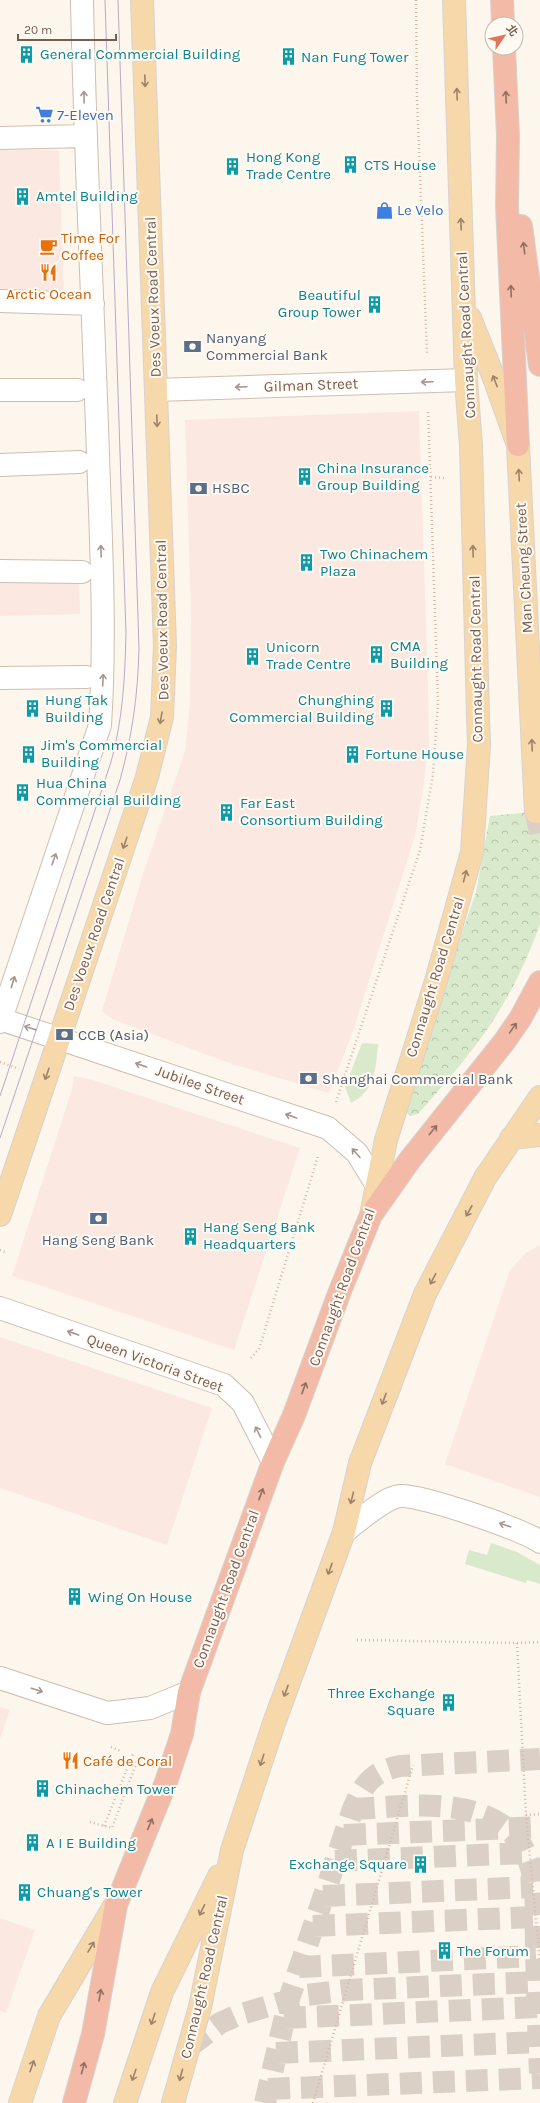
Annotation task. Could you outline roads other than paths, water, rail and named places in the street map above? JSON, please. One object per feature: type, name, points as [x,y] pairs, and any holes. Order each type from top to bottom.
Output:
[{"type":"highway","points":[[502,0],[503,16]]},
{"type":"highway","points":[[504,56],[508,136],[507,206],[518,444]]},
{"type":"highway","points":[[508,136],[519,205],[540,365]]},
{"type":"highway","points":[[371,1215],[409,1161],[504,1042],[520,1019],[540,982]]},
{"type":"highway","name":"Connaught Road Central","points":[[74,2103],[93,2034],[116,1905],[166,1782],[182,1734],[189,1692],[273,1462],[294,1415],[340,1291],[371,1215]]},
{"type":"main road","name":"Des Voeux Road Central","points":[[0,1215],[147,777],[162,717],[165,646],[142,0]]},
{"type":"main road","name":"Connaught Road Central","points":[[371,1215],[386,1140],[436,982],[472,852],[479,744],[471,446],[466,380],[454,0]]},
{"type":"main road","name":"Man Cheung Street","points":[[464,305],[494,378],[518,444],[536,812]]},
{"type":"main road","name":"Connaught Road Central","points":[[173,2103],[200,2007],[232,1850],[274,1723],[344,1532],[360,1463],[425,1294],[486,1178],[511,1138],[540,1097]]},
{"type":"main road","points":[[511,1138],[540,1135]]},
{"type":"main road","name":"Connaught Road Central","points":[[125,2103],[162,1992],[232,1850]]},
{"type":"main road","name":"Connaught Road Central","points":[[20,2103],[49,2016],[116,1905]]},
{"type":"street","points":[[0,1020],[100,725],[103,678],[102,592],[93,304],[85,136],[82,0]]},
{"type":"street","points":[[0,138],[85,136]]},
{"type":"street","points":[[0,301],[93,304]]},
{"type":"street","name":"Gilman Street","points":[[156,390],[466,380]]},
{"type":"street","points":[[0,390],[77,390]]},
{"type":"street","points":[[0,465],[79,462]]},
{"type":"street","points":[[0,571],[82,572]]},
{"type":"street","points":[[0,678],[86,677]]},
{"type":"street","name":"Jubilee Street","points":[[0,1020],[60,1038],[328,1128],[357,1153],[376,1184]]},
{"type":"street","name":"Queen Victoria Street","points":[[0,1308],[224,1385],[244,1403],[273,1462]]},
{"type":"street","points":[[344,1532],[383,1503],[400,1496],[417,1497],[511,1528],[540,1542]]},
{"type":"street","points":[[0,1678],[107,1713],[150,1708],[189,1692]]},
{"type":"tunnel","points":[[536,812],[540,833]]},
{"type":"tunnel","points":[[265,2103],[289,1999],[353,1809],[365,1786],[375,1776],[400,1766],[540,1759]]},
{"type":"tunnel","points":[[353,1809],[406,1806],[442,1806],[460,1809],[477,1813],[494,1820],[508,1830],[519,1842],[529,1863],[534,1886],[540,2073]]},
{"type":"tunnel","points":[[344,1835],[540,1827]]},
{"type":"tunnel","points":[[335,1861],[526,1853]]},
{"type":"tunnel","points":[[323,1896],[533,1887]]},
{"type":"tunnel","points":[[313,1926],[535,1917]]},
{"type":"tunnel","points":[[299,1967],[536,1956]]},
{"type":"tunnel","points":[[189,2047],[220,2023],[238,2015],[306,1995],[347,1990],[537,1982]]},
{"type":"tunnel","points":[[284,2018],[538,2007]]},
{"type":"tunnel","points":[[276,2053],[539,2042]]},
{"type":"tunnel","points":[[268,2089],[540,2078]]},
{"type":"tram line","points":[[0,1096],[111,762],[123,698],[126,633],[105,0]]},
{"type":"tram line","points":[[0,1138],[120,780],[128,748],[136,699],[139,649],[118,0]]},
{"type":"place","name":"General Commercial Building","points":[[27,54]]},
{"type":"place","name":"Nan Fung Tower","points":[[288,57]]},
{"type":"place","name":"7-Eleven","points":[[44,115]]},
{"type":"place","name":"CTS House","points":[[351,165]]},
{"type":"place","name":"Hong Kong Trade Centre","points":[[233,166]]},
{"type":"place","name":"Amtel Building","points":[[23,196]]},
{"type":"place","name":"Le Velo","points":[[384,210]]},
{"type":"place","name":"Time For Coffee","points":[[48,247]]},
{"type":"place","name":"Arctic Ocean","points":[[49,273]]},
{"type":"place","name":"Beautiful Group Tower","points":[[374,304]]},
{"type":"place","name":"Nanyang Commercial Bank","points":[[193,347]]},
{"type":"place","name":"China Insurance Group Building","points":[[304,477]]},
{"type":"place","name":"HSBC","points":[[199,488]]},
{"type":"place","name":"Two Chinachem Plaza","points":[[307,563]]},
{"type":"place","name":"CMA Building","points":[[377,655]]},
{"type":"place","name":"Unicorn Trade Centre","points":[[253,656]]},
{"type":"place","name":"Hung Tak Building","points":[[32,709]]},
{"type":"place","name":"Chunghing Commercial Building","points":[[387,709]]},
{"type":"place","name":"Jim's Commercial Building","points":[[28,754]]},
{"type":"place","name":"Fortune House","points":[[352,754]]},
{"type":"place","name":"Hua China Commercial Building","points":[[23,792]]},
{"type":"place","name":"Far East Consortium Building","points":[[227,812]]},
{"type":"place","name":"CCB (Asia)","points":[[65,1035]]},
{"type":"place","name":"Shanghai Commercial Bank","points":[[309,1079]]},
{"type":"place","name":"Hang Seng Bank","points":[[98,1219]]},
{"type":"place","name":"Hang Seng Bank Headquarters","points":[[190,1236]]},
{"type":"place","name":"Wing On House","points":[[75,1597]]},
{"type":"place","name":"Three Exchange Square","points":[[448,1702]]},
{"type":"place","name":"Café de Coral","points":[[70,1761]]},
{"type":"place","name":"Chinachem Tower","points":[[42,1789]]},
{"type":"place","name":"A I E Building","points":[[33,1843]]},
{"type":"place","name":"Exchange Square","points":[[420,1864]]},
{"type":"place","name":"Chuang's Tower","points":[[24,1892]]},
{"type":"place","name":"The Forum","points":[[444,1951]]}]
